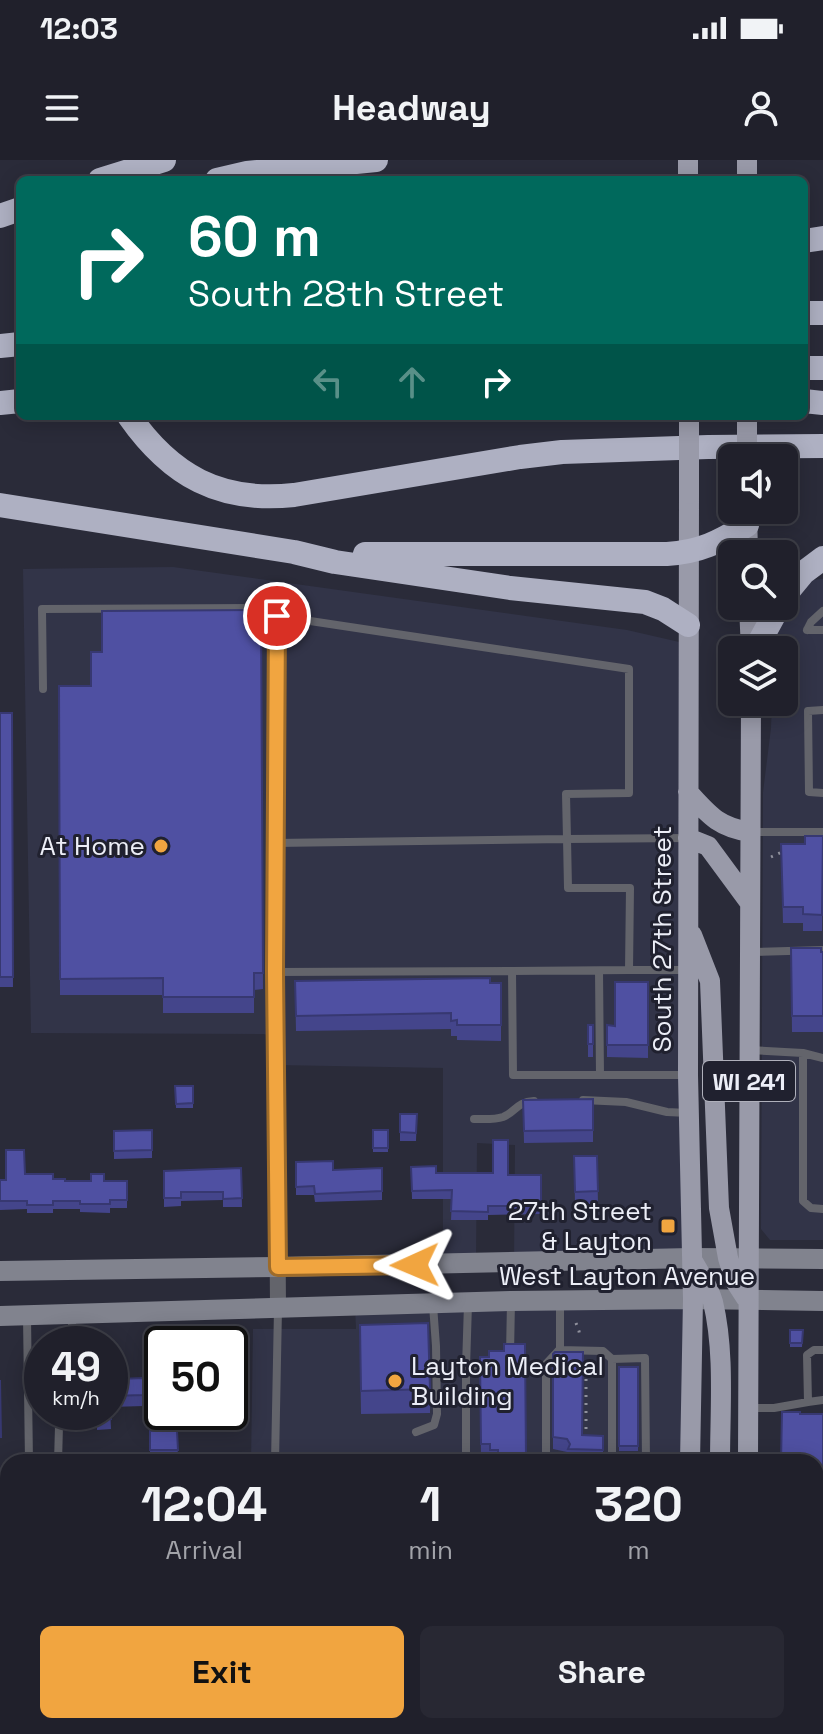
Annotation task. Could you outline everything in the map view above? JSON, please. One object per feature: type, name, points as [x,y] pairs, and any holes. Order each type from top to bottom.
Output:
[{"type":"highway","points":[[113,176],[164,160]]},
{"type":"highway","points":[[234,176],[376,160]]},
{"type":"highway","points":[[134,424],[166,460],[201,482],[263,497],[294,495],[562,452],[823,446]]},
{"type":"highway","points":[[0,505],[294,552],[335,562],[510,588],[645,602],[688,625]]},
{"type":"highway","points":[[294,552],[690,553],[723,540],[740,524]]},
{"type":"highway","points":[[798,579],[823,558]]},
{"type":"main road","name":"South 27th Street","points":[[689,420],[688,1075],[691,1258]]},
{"type":"main road","points":[[747,420],[747,444]]},
{"type":"main road","name":"WI 241","points":[[738,1258],[749,1050],[751,716]]},
{"type":"main road","points":[[688,792],[712,819],[735,830],[750,832]]},
{"type":"main road","points":[[688,838],[708,846],[750,903]]},
{"type":"main road","points":[[688,924],[710,981],[719,1208],[738,1258],[735,1281],[748,1301],[748,1454]]},
{"type":"main road","points":[[691,1258],[703,1278],[691,1454]]},
{"type":"main road","name":"West Layton Avenue","points":[[0,1271],[691,1258],[823,1259]]},
{"type":"main road","points":[[702,1299],[719,1339],[720,1454]]},
{"type":"main road","name":"West Layton Avenue","points":[[0,1316],[511,1301],[823,1301]]},
{"type":"street","points":[[276,1018],[278,1308]]},
{"type":"lane","points":[[43,689],[42,609],[254,608],[277,616],[629,669],[629,793],[566,794],[568,888],[630,888],[629,970]]},
{"type":"lane","points":[[823,611],[807,630],[823,630]]},
{"type":"lane","points":[[276,1018],[277,616]]},
{"type":"lane","points":[[823,710],[808,711],[809,792],[823,793]]},
{"type":"lane","points":[[750,832],[823,832]]},
{"type":"lane","points":[[275,843],[688,838]]},
{"type":"lane","points":[[750,952],[823,950]]},
{"type":"lane","points":[[275,972],[688,970]]},
{"type":"lane","points":[[512,971],[513,1075],[688,1075]]},
{"type":"lane","points":[[599,971],[600,1075]]},
{"type":"lane","points":[[749,1050],[803,1053],[823,1058]]},
{"type":"lane","points":[[803,1053],[803,1201],[811,1208],[823,1209]]},
{"type":"lane","points":[[580,1100],[626,1102],[667,1112],[689,1113]]},
{"type":"lane","points":[[474,1119],[499,1118],[524,1102],[538,1101]]},
{"type":"lane","points":[[466,1367],[510,1358],[511,1301]]},
{"type":"lane","points":[[546,1454],[546,1364],[560,1350],[560,1301]]},
{"type":"lane","points":[[466,1454],[468,1303]]},
{"type":"lane","points":[[416,1432],[434,1425],[437,1414],[433,1304]]},
{"type":"lane","points":[[275,1454],[278,1308]]},
{"type":"lane","points":[[72,1315],[72,1326]]},
{"type":"lane","points":[[27,1316],[29,1454]]},
{"type":"lane","points":[[560,1350],[603,1351],[612,1359],[645,1358],[646,1454]]},
{"type":"lane","points":[[808,1402],[807,1355],[814,1350],[823,1350]]},
{"type":"lane","points":[[610,1454],[612,1359]]},
{"type":"lane","points":[[748,1408],[774,1408],[823,1400]]},
{"type":"lane","points":[[58,1454],[59,1430]]},
{"type":"path","points":[[771,857],[784,851]]},
{"type":"path","points":[[576,1323],[580,1343]]},
{"type":"path","points":[[586,1364],[586,1448]]},
{"type":"shaded area","points":[[173,567],[627,630],[688,644],[691,1258],[514,1261],[515,1145],[477,1143],[476,1263],[443,1264],[443,1068],[277,1065],[276,1036],[263,1034],[31,1033],[23,569]]},
{"type":"shaded area","points":[[823,579],[823,1240],[770,1240],[761,1229],[763,792],[771,716],[798,716],[798,636],[773,636],[773,632],[780,620],[798,620],[798,590],[810,580]]},
{"type":"shaded area","points":[[693,1299],[690,1454],[251,1454],[253,1329],[356,1329],[355,1306]]},
{"type":"building","name":"At Home","points":[[261,610],[263,973],[254,973],[254,997],[163,997],[163,978],[60,979],[59,686],[91,686],[91,652],[102,652],[102,611]]},
{"type":"building","points":[[0,713],[12,713],[13,977],[0,977]]},
{"type":"building","points":[[805,836],[823,836],[822,915],[803,914],[803,907],[783,907],[781,844],[805,844]]},
{"type":"building","points":[[791,948],[821,948],[823,952],[823,1016],[792,1016]]},
{"type":"building","points":[[490,978],[490,983],[501,983],[501,1025],[457,1025],[457,1020],[451,1021],[451,1013],[296,1016],[295,981]]},
{"type":"building","points":[[615,982],[648,982],[648,1045],[607,1045],[607,1025],[615,1026]]},
{"type":"building","points":[[588,1025],[593,1025],[593,1044],[588,1044]]},
{"type":"building","points":[[175,1086],[193,1086],[193,1103],[176,1104]]},
{"type":"building","points":[[593,1099],[593,1130],[524,1131],[523,1100]]},
{"type":"building","points":[[400,1114],[417,1114],[416,1133],[400,1132]]},
{"type":"building","points":[[152,1130],[152,1150],[114,1151],[114,1131]]},
{"type":"building","points":[[373,1130],[388,1130],[388,1148],[373,1148]]},
{"type":"building","points":[[493,1140],[508,1140],[508,1175],[541,1175],[541,1206],[488,1206],[488,1212],[451,1211],[452,1190],[412,1191],[411,1167],[436,1166],[436,1173],[493,1173]]},
{"type":"building","points":[[6,1150],[24,1150],[25,1174],[53,1174],[53,1179],[91,1181],[91,1174],[104,1174],[104,1181],[127,1181],[127,1200],[110,1200],[110,1204],[53,1201],[53,1205],[0,1201],[0,1180],[6,1180]]},
{"type":"building","points":[[574,1156],[597,1156],[598,1191],[575,1192]]},
{"type":"building","points":[[333,1161],[333,1170],[382,1168],[382,1191],[315,1194],[314,1186],[296,1187],[296,1162]]},
{"type":"building","points":[[241,1168],[242,1198],[223,1199],[223,1192],[181,1192],[181,1198],[164,1198],[164,1171]]},
{"type":"building","name":"Layton Medical Building","points":[[428,1323],[430,1389],[361,1391],[360,1325]]},
{"type":"building","points":[[790,1330],[803,1330],[802,1343],[790,1343]]},
{"type":"building","points":[[504,1344],[525,1344],[526,1454],[498,1454],[498,1450],[490,1450],[490,1444],[481,1444],[480,1357],[489,1357],[489,1351],[504,1351]]},
{"type":"building","points":[[555,1352],[583,1352],[582,1435],[603,1436],[603,1450],[568,1449],[570,1444],[567,1439],[553,1437]]},
{"type":"building","points":[[619,1367],[638,1367],[638,1446],[619,1446]]},
{"type":"building","points":[[144,1378],[144,1395],[128,1395],[128,1379]]},
{"type":"building","points":[[782,1412],[823,1414],[823,1454],[781,1454]]},
{"type":"building","points":[[150,1431],[177,1431],[178,1450],[150,1450]]},
{"type":"place","name":"At Home","points":[[161,846]]},
{"type":"place","name":"27th Street & Layton","points":[[668,1226]]},
{"type":"place","name":"Layton Medical Building","points":[[395,1381]]},
{"type":"route","points":[[277,616],[275,972],[278,1267],[415,1265]]}]
